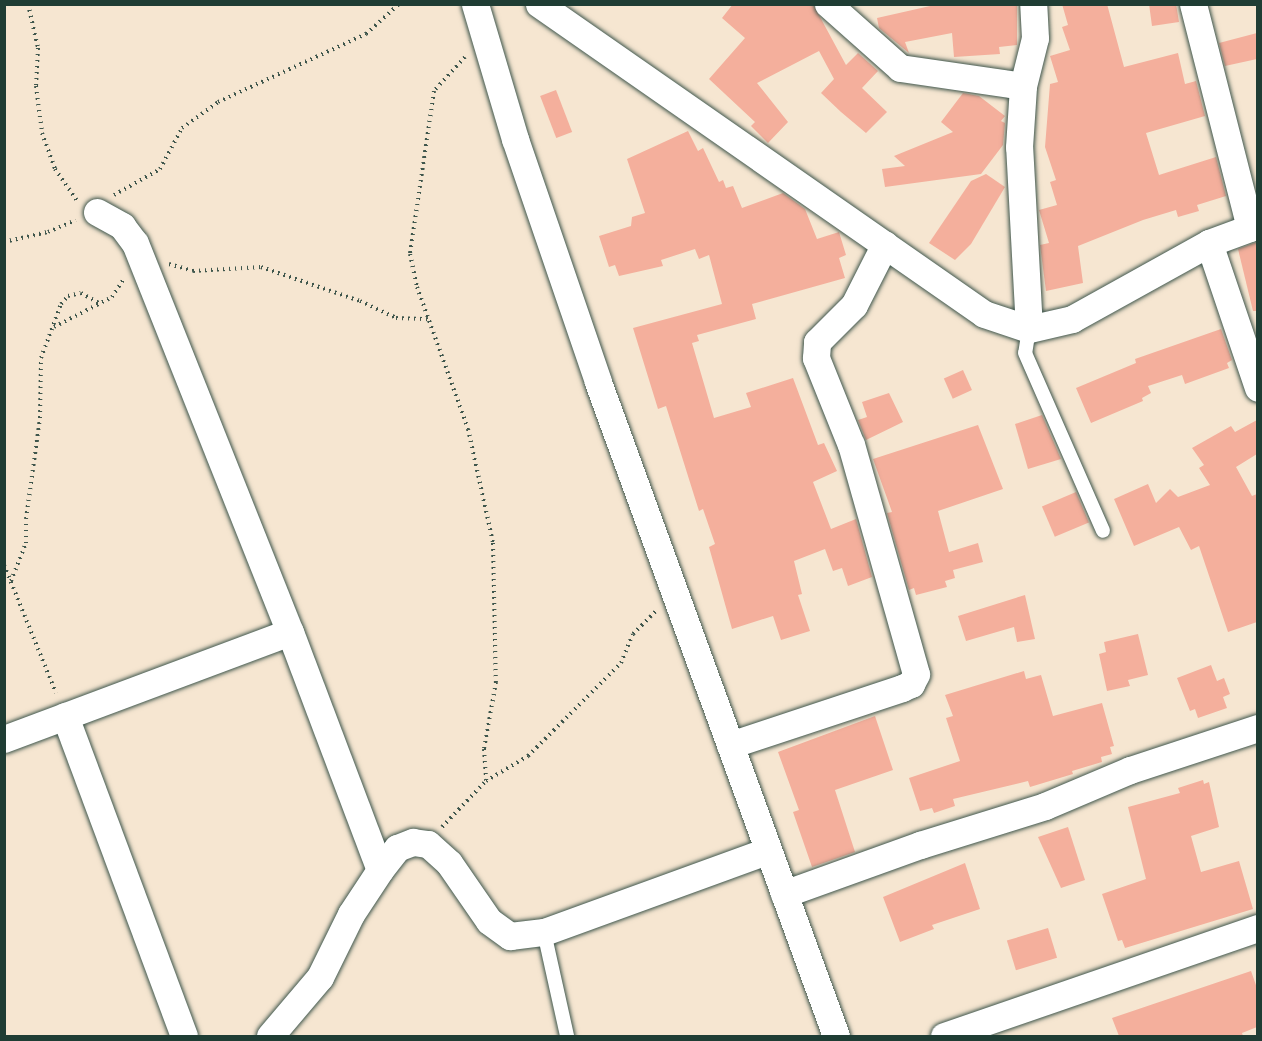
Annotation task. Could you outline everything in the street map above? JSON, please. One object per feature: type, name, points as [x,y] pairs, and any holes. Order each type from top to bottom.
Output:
[{"type":"street","points":[[539,4],[984,314],[1029,329],[1072,319],[1209,243],[1254,226],[1193,4]]},
{"type":"street","points":[[828,4],[900,68],[1023,86]]},
{"type":"street","points":[[1029,329],[1019,147],[1023,86],[1035,38],[1033,4]]},
{"type":"street","points":[[479,17],[519,150],[767,851],[836,1036]]},
{"type":"street","points":[[97,212],[123,226],[141,258],[290,632],[380,870]]},
{"type":"street","points":[[1209,243],[1257,387]]},
{"type":"street","points":[[730,746],[902,688],[911,684],[916,674],[851,446],[816,358],[817,342],[854,305],[885,244]]},
{"type":"street","points":[[4,739],[290,632]]},
{"type":"street","points":[[65,716],[184,1036]]},
{"type":"street","points":[[784,894],[920,845],[1045,806],[1130,770],[1257,728]]},
{"type":"street","points":[[270,1036],[320,977],[351,914],[380,870],[398,848],[414,842],[428,844],[449,863],[489,921],[510,936],[544,932],[767,851]]},
{"type":"street","points":[[944,1036],[1257,928]]},
{"type":"lane","points":[[1029,329],[1025,353],[1103,531]]},
{"type":"lane","points":[[544,932],[567,1036]]},
{"type":"path","points":[[28,4],[37,38],[37,98],[48,153],[74,198],[97,212]]},
{"type":"path","points":[[4,242],[48,232],[97,212],[120,189],[146,180],[160,169],[175,138],[201,113],[249,85],[366,34],[399,4]]},
{"type":"path","points":[[479,17],[464,60],[437,84],[432,102],[410,254],[412,271],[468,429],[493,543],[496,682],[484,749],[486,781]]},
{"type":"path","points":[[54,327],[112,297],[130,265],[141,258],[193,271],[261,267],[360,301],[396,318],[430,319]]},
{"type":"path","points":[[11,581],[26,543],[40,418],[41,358],[68,296],[81,293],[101,304]]},
{"type":"path","points":[[4,565],[65,716]]},
{"type":"path","points":[[428,844],[486,781],[528,756],[621,663],[629,639],[650,619],[673,585]]},
{"type":"building","points":[[733,4],[813,4],[846,65],[858,53],[878,71],[862,88],[887,112],[866,133],[841,112],[821,93],[834,79],[819,51],[757,83],[788,122],[768,143],[751,126],[755,122],[709,79],[745,38],[722,18]]},
{"type":"building","points":[[939,4],[1017,4],[1017,45],[999,47],[1000,54],[954,57],[952,33],[905,42],[909,53],[879,28],[877,18]]},
{"type":"building","points":[[1062,4],[1107,4],[1124,67],[1178,53],[1185,84],[1196,81],[1205,116],[1146,133],[1159,175],[1216,157],[1226,196],[1197,205],[1199,211],[1178,217],[1176,210],[1143,220],[1078,246],[1083,283],[1046,291],[1040,245],[1049,243],[1039,210],[1057,205],[1050,182],[1056,180],[1045,147],[1050,84],[1058,82],[1050,56],[1070,50],[1062,27],[1068,25]]},
{"type":"building","points":[[1149,4],[1176,4],[1179,22],[1152,26]]},
{"type":"building","points":[[1257,33],[1257,59],[1225,66],[1219,43]]},
{"type":"building","points":[[556,90],[572,132],[556,138],[540,96]]},
{"type":"building","points":[[963,93],[979,96],[1005,116],[1001,121],[1005,123],[1003,145],[981,174],[885,187],[882,169],[905,166],[894,156],[953,132],[941,122]]},
{"type":"building","points":[[688,131],[698,151],[703,148],[719,182],[723,180],[726,188],[733,186],[742,208],[783,193],[805,209],[817,239],[839,232],[846,255],[839,258],[845,278],[752,304],[756,319],[697,335],[699,341],[692,343],[714,418],[751,407],[746,393],[793,378],[818,445],[824,443],[837,471],[813,482],[831,529],[856,519],[872,577],[848,586],[842,568],[833,571],[825,549],[794,561],[802,594],[798,595],[810,631],[781,640],[773,616],[732,629],[709,547],[715,544],[703,509],[699,511],[666,406],[658,409],[633,328],[722,304],[709,255],[699,259],[695,249],[661,260],[663,266],[619,276],[615,265],[609,267],[599,236],[631,226],[632,217],[645,213],[627,159]]},
{"type":"building","points":[[986,174],[1005,187],[971,244],[955,260],[929,243],[971,181]]},
{"type":"building","points":[[1257,242],[1257,311],[1253,311],[1238,249]]},
{"type":"building","points":[[1221,329],[1232,360],[1227,363],[1229,368],[1185,384],[1182,375],[1148,386],[1151,393],[1142,398],[1143,401],[1091,423],[1076,388],[1136,363],[1135,359]]},
{"type":"building","points":[[963,370],[972,390],[953,399],[944,379]]},
{"type":"building","points":[[889,393],[903,422],[866,440],[858,420],[867,417],[862,402]]},
{"type":"building","points":[[1042,415],[1061,459],[1028,469],[1015,424]]},
{"type":"building","points":[[1257,420],[1257,454],[1236,467],[1252,496],[1257,494],[1257,622],[1228,632],[1199,546],[1191,550],[1179,527],[1134,546],[1114,499],[1148,484],[1156,503],[1170,489],[1178,497],[1210,485],[1199,468],[1204,465],[1192,448],[1231,426],[1235,432]]},
{"type":"building","points":[[978,425],[1003,489],[938,511],[949,552],[978,543],[983,562],[953,570],[955,578],[945,581],[947,587],[916,595],[914,588],[909,590],[887,513],[892,512],[873,459]]},
{"type":"building","points":[[1076,492],[1089,522],[1055,537],[1042,506]]},
{"type":"building","points":[[1025,595],[1035,639],[1017,642],[1014,627],[966,641],[958,616]]},
{"type":"building","points":[[1138,634],[1148,675],[1128,680],[1130,686],[1107,691],[1099,654],[1106,652],[1104,642]]},
{"type":"building","points":[[1211,665],[1217,681],[1224,678],[1230,694],[1223,697],[1227,708],[1198,718],[1195,709],[1190,711],[1177,678]]},
{"type":"building","points":[[1024,671],[1026,679],[1041,675],[1053,716],[1102,703],[1114,746],[1110,747],[1112,754],[1101,757],[1102,762],[1072,771],[1073,774],[1030,787],[1028,781],[953,799],[955,806],[934,813],[932,808],[920,811],[909,778],[960,761],[946,718],[953,716],[945,695]]},
{"type":"building","points":[[875,716],[893,770],[835,790],[855,852],[812,867],[793,812],[799,810],[778,752]]},
{"type":"building","points":[[1203,780],[1204,784],[1209,782],[1219,827],[1191,836],[1201,872],[1239,861],[1253,909],[1125,948],[1122,940],[1118,941],[1102,894],[1146,879],[1128,807],[1180,793],[1178,788]]},
{"type":"building","points":[[1068,827],[1085,880],[1061,888],[1038,837]]},
{"type":"building","points":[[965,863],[980,909],[932,925],[934,929],[900,942],[883,897]]},
{"type":"building","points":[[1048,928],[1057,958],[1016,970],[1007,941]]},
{"type":"building","points":[[1251,971],[1257,988],[1257,1027],[1242,1033],[1243,1036],[1119,1036],[1112,1018]]}]
